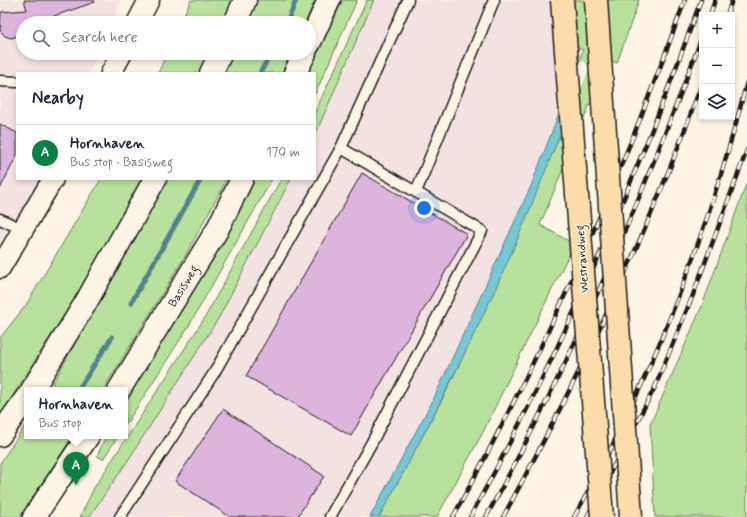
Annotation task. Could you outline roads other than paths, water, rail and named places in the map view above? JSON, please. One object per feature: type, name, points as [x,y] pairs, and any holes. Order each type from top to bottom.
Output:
[{"type":"highway","name":"Westrandweg","points":[[562,0],[602,517]]},
{"type":"highway","points":[[596,0],[632,517]]},
{"type":"main road","points":[[238,16],[245,0]]},
{"type":"main road","points":[[316,29],[329,0]]},
{"type":"main road","points":[[212,72],[218,60]]},
{"type":"main road","points":[[296,72],[302,60]]},
{"type":"main road","points":[[34,387],[85,304],[154,180]]},
{"type":"main road","name":"Basisweg","points":[[121,387],[217,230],[242,180]]},
{"type":"main road","points":[[0,435],[24,401]]},
{"type":"main road","points":[[34,517],[86,439]]},
{"type":"street","points":[[141,16],[149,0]]},
{"type":"street","points":[[112,72],[118,60]]},
{"type":"street","points":[[0,268],[52,180]]},
{"type":"lane","points":[[120,517],[214,373],[341,148],[408,0]]},
{"type":"lane","points":[[416,192],[494,0]]},
{"type":"lane","points":[[0,81],[16,82]]},
{"type":"lane","points":[[330,517],[372,442],[482,231],[341,148]]},
{"type":"lane","points":[[0,218],[24,230]]},
{"type":"water","points":[[578,64],[588,66],[531,207],[495,290],[439,405],[379,517],[370,517],[434,398],[531,186]]},
{"type":"waterway","points":[[290,16],[296,0]]},
{"type":"waterway","points":[[261,72],[267,60]]},
{"type":"waterway","points":[[131,303],[200,180]]},
{"type":"waterway","points":[[80,387],[112,337]]},
{"type":"railway","points":[[453,517],[519,391],[580,263],[635,133],[685,0]]},
{"type":"railway","points":[[470,517],[536,391],[596,263],[651,133],[701,0]]},
{"type":"railway","points":[[711,12],[715,0]]},
{"type":"railway","points":[[728,12],[732,0]]},
{"type":"railway","points":[[486,517],[576,341],[629,221],[679,99],[699,45]]},
{"type":"railway","points":[[574,517],[628,413],[653,359],[675,305],[696,250],[714,195],[732,139],[747,82]]},
{"type":"railway","points":[[503,517],[559,412],[636,250],[702,84]]},
{"type":"railway","points":[[587,517],[655,387],[693,295],[747,150]]},
{"type":"place","name":"Hornhaven","points":[[76,485]]}]
